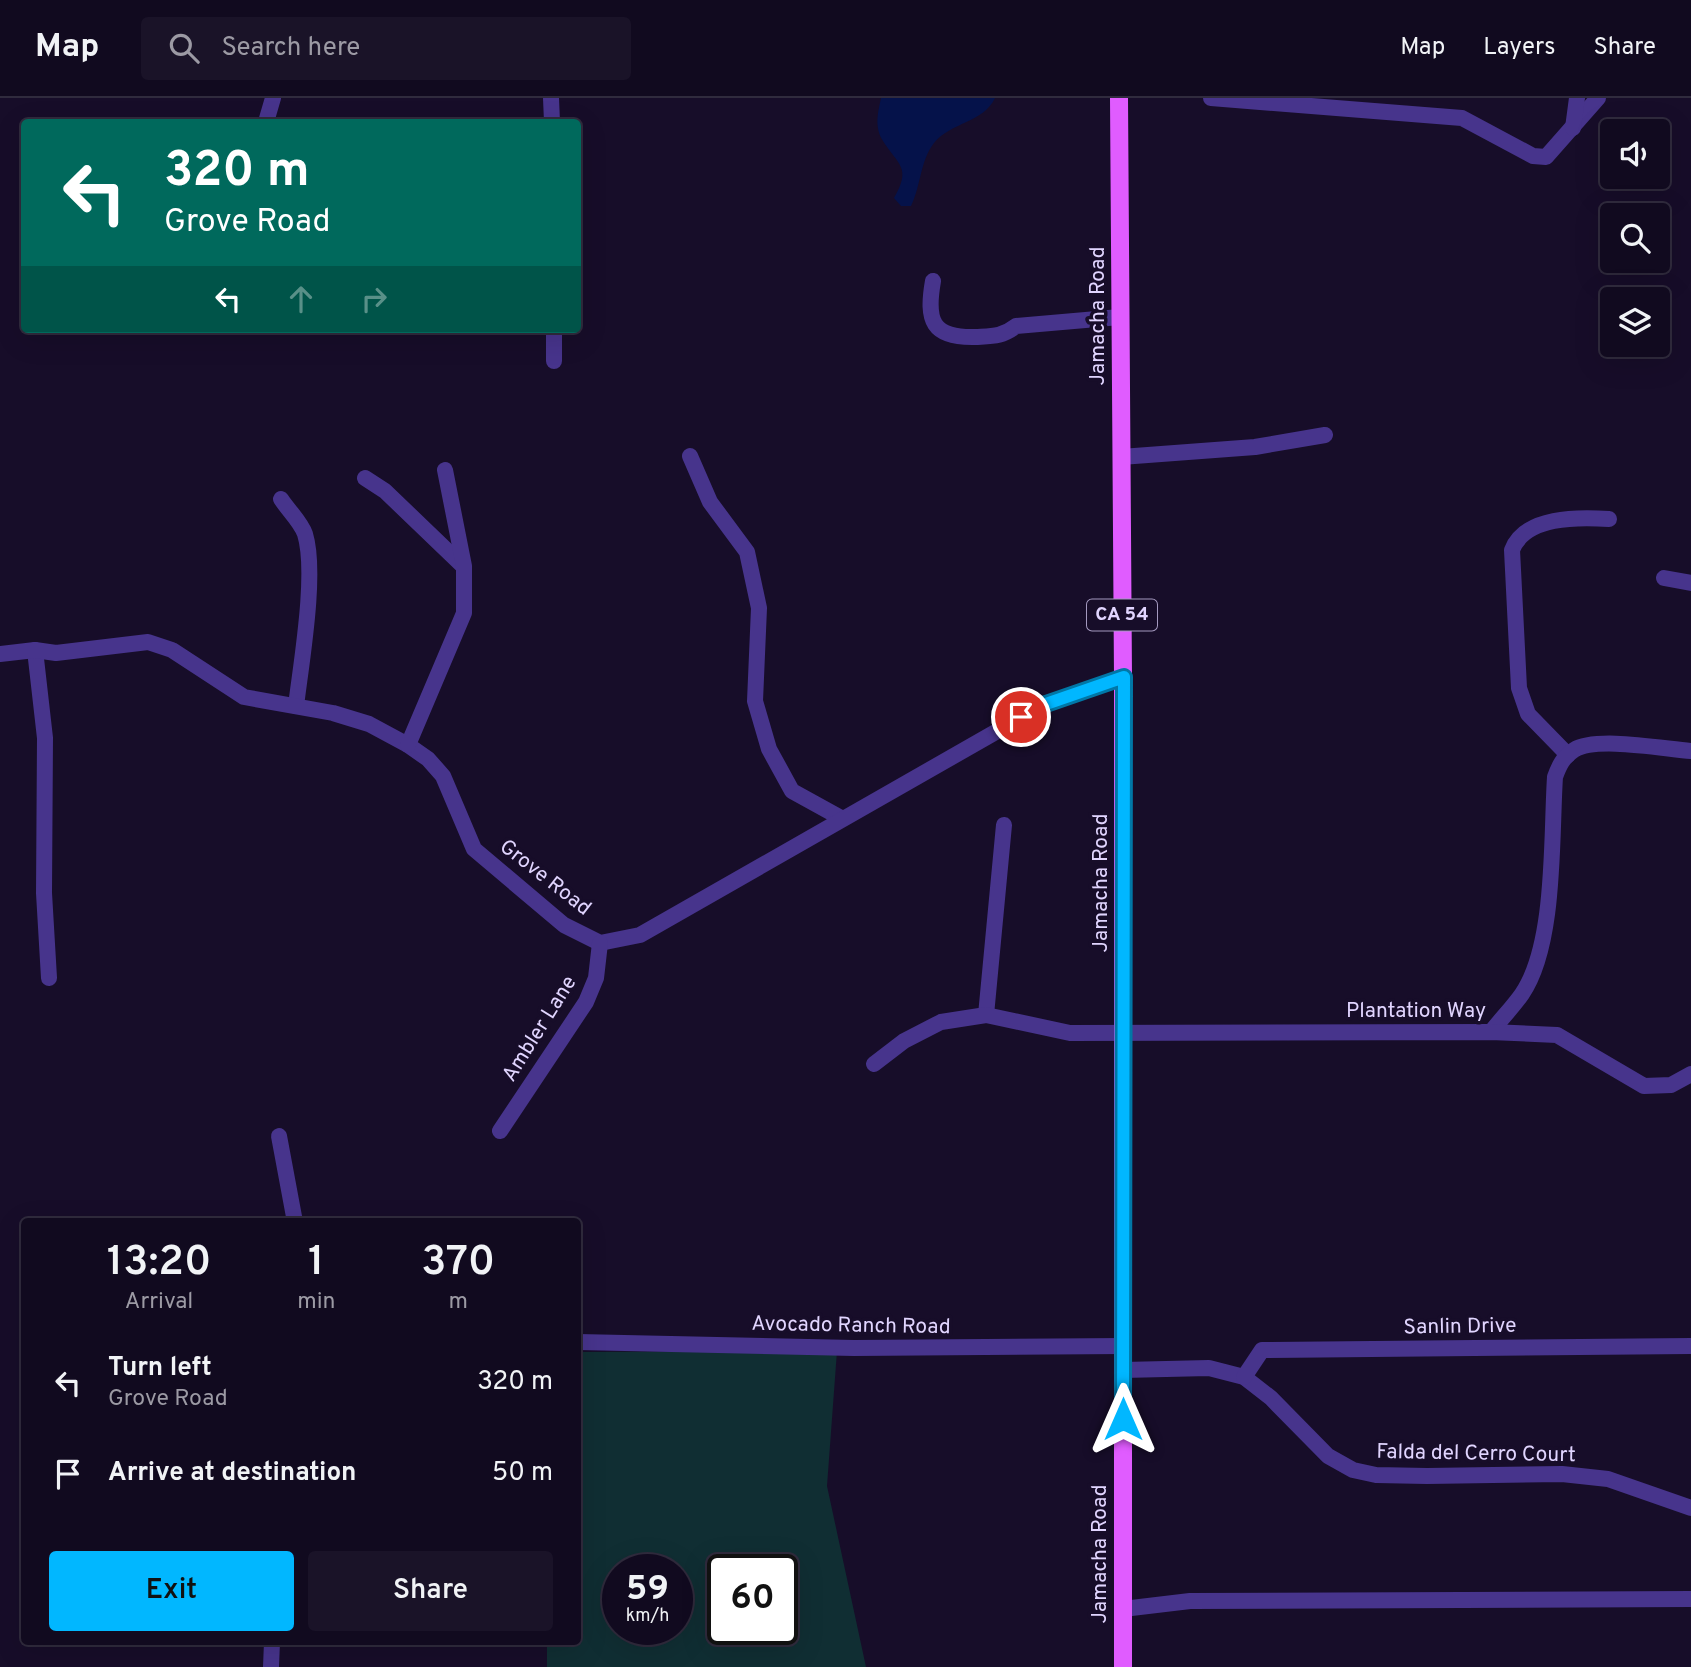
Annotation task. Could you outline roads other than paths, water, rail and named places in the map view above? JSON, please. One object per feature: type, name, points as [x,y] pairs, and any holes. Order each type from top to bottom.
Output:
[{"type":"main road","name":"Jamacha Road","points":[[1119,98],[1124,677],[1123,1667]]},
{"type":"street","points":[[267,119],[273,98]]},
{"type":"street","points":[[551,98],[552,119]]},
{"type":"street","points":[[1211,98],[1462,118],[1533,156],[1546,157],[1598,98]]},
{"type":"street","points":[[1573,128],[1577,98]]},
{"type":"street","points":[[933,281],[931,313],[943,333],[951,337],[1003,336],[1016,326],[1120,317]]},
{"type":"street","points":[[554,333],[554,361]]},
{"type":"street","points":[[1121,457],[1255,447],[1325,435]]},
{"type":"street","points":[[690,456],[710,502],[747,552],[759,608],[755,701],[769,749],[792,791],[841,818]]},
{"type":"street","points":[[408,745],[464,613],[464,566],[445,470]]},
{"type":"street","points":[[365,478],[413,517],[464,566]]},
{"type":"street","points":[[281,499],[305,531],[308,549],[304,637],[296,706]]},
{"type":"street","points":[[1568,755],[1528,715],[1519,688],[1512,550],[1520,535],[1531,528],[1579,517],[1609,519]]},
{"type":"street","points":[[1664,578],[1691,583]]},
{"type":"street","name":"Grove Road","points":[[0,654],[35,650],[56,653],[148,642],[172,650],[244,697],[296,706],[369,724],[408,745],[443,776],[474,849],[564,925],[600,943],[640,935],[1043,705],[1124,677]]},
{"type":"street","points":[[35,650],[45,738],[44,893],[49,978]]},
{"type":"street","points":[[1491,1032],[1523,993],[1535,967],[1546,918],[1555,777],[1562,761],[1575,749],[1594,744],[1691,751]]},
{"type":"street","points":[[874,1064],[904,1041],[941,1022],[986,1015],[1004,825]]},
{"type":"street","name":"Ambler Lane","points":[[500,1130],[586,1002],[596,978],[600,943]]},
{"type":"street","name":"Plantation Way","points":[[986,1015],[1070,1033],[1491,1032],[1557,1035],[1644,1086],[1671,1085],[1691,1074]]},
{"type":"street","points":[[279,1136],[294,1218]]},
{"type":"street","name":"Avocado Ranch Road","points":[[581,1342],[854,1348],[1124,1346]]},
{"type":"street","name":"Sanlin Drive","points":[[1244,1377],[1262,1350],[1691,1346]]},
{"type":"street","name":"Falda del Cerro Court","points":[[1124,1370],[1209,1368],[1244,1377],[1271,1398],[1328,1455],[1353,1470],[1376,1475],[1562,1474],[1608,1479],[1691,1508]]},
{"type":"street","points":[[1124,1609],[1190,1601],[1691,1599]]},
{"type":"street","points":[[271,1667],[272,1645]]}]
